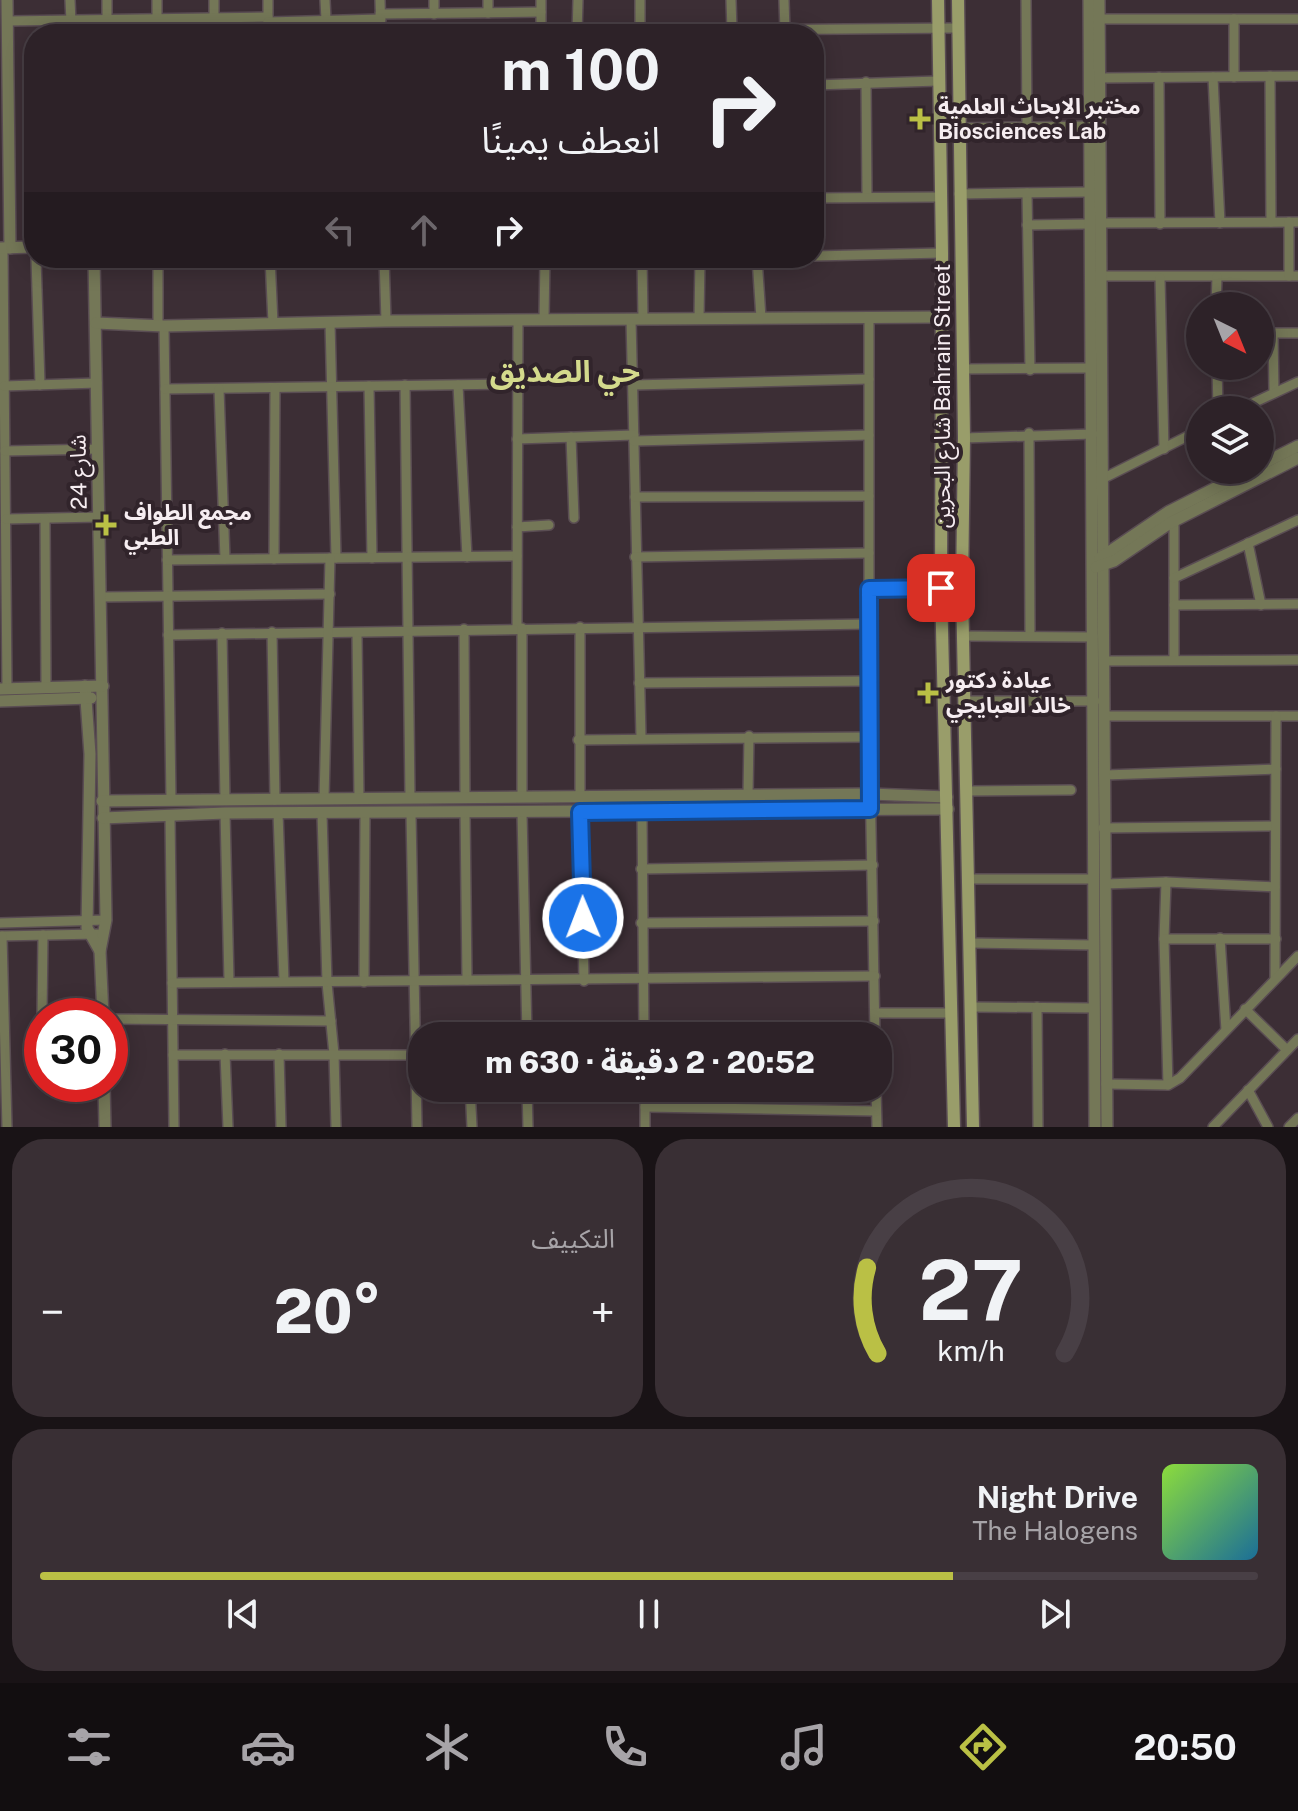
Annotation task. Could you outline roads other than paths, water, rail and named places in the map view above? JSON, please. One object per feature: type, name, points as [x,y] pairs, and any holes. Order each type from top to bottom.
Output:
[{"type":"main road","name":"شارع البحرين Bahrain Street","points":[[938,0],[942,253],[941,588],[954,1127]]},
{"type":"main road","name":"شارع البحرين Bahrain Street","points":[[958,0],[973,1127]]},
{"type":"main road","points":[[942,535],[963,534]]},
{"type":"street","points":[[7,0],[2,309],[3,499],[6,519],[3,540],[4,689],[46,687],[85,692],[103,699]]},
{"type":"street","points":[[70,0],[71,22]]},
{"type":"street","points":[[107,0],[107,21]]},
{"type":"street","points":[[157,0],[157,21]]},
{"type":"street","points":[[214,0],[214,19]]},
{"type":"street","points":[[268,0],[268,24]]},
{"type":"street","points":[[325,0],[326,20]]},
{"type":"street","points":[[380,0],[380,24]]},
{"type":"street","points":[[434,0],[434,14]]},
{"type":"street","points":[[488,0],[488,13]]},
{"type":"street","points":[[541,0],[541,24]]},
{"type":"street","points":[[577,24],[578,0]]},
{"type":"street","points":[[640,0],[640,24]]},
{"type":"street","points":[[731,0],[732,24]]},
{"type":"street","points":[[784,0],[785,24]]},
{"type":"street","points":[[1026,0],[1027,126]]},
{"type":"street","points":[[1089,0],[1095,56],[1102,78],[1090,275],[1097,321],[1102,479],[1093,637],[1095,701],[1105,775],[1107,1127]]},
{"type":"street","points":[[1095,1127],[1093,879],[1106,661],[1097,562],[1091,368],[1103,277],[1088,192],[1099,0]]},
{"type":"street","points":[[8,21],[326,20],[541,12]]},
{"type":"street","points":[[1099,19],[1298,19]]},
{"type":"street","points":[[1234,19],[1234,77]]},
{"type":"street","points":[[824,30],[958,28]]},
{"type":"street","points":[[1270,76],[1271,222]]},
{"type":"street","points":[[1102,78],[1298,76]]},
{"type":"street","points":[[1159,77],[1160,224]]},
{"type":"street","points":[[1213,77],[1220,223]]},
{"type":"street","points":[[824,84],[938,81]]},
{"type":"street","points":[[866,82],[867,197]]},
{"type":"street","points":[[960,128],[1090,126]]},
{"type":"street","points":[[959,194],[1088,192]]},
{"type":"street","points":[[1027,193],[1030,370]]},
{"type":"street","points":[[824,198],[940,197]]},
{"type":"street","points":[[1027,225],[1294,222],[1293,276],[1160,278],[1090,275]]},
{"type":"street","points":[[4,248],[24,247]]},
{"type":"street","points":[[824,256],[942,253]]},
{"type":"street","points":[[36,268],[40,385]]},
{"type":"street","name":"شارع 24","points":[[94,268],[106,920],[100,951]]},
{"type":"street","points":[[158,268],[165,389],[171,800]]},
{"type":"street","points":[[270,268],[273,323]]},
{"type":"street","points":[[384,268],[386,321]]},
{"type":"street","points":[[544,319],[545,268]]},
{"type":"street","points":[[641,268],[634,385],[635,557],[641,737]]},
{"type":"street","points":[[699,318],[700,268]]},
{"type":"street","points":[[758,268],[761,318]]},
{"type":"street","points":[[1216,292],[1217,277]]},
{"type":"street","points":[[1160,278],[1164,449]]},
{"type":"street","points":[[869,317],[870,809],[875,1022]]},
{"type":"street","points":[[96,323],[161,326],[544,319],[942,317]]},
{"type":"street","points":[[518,320],[517,556],[522,797]]},
{"type":"street","points":[[324,799],[333,558],[330,323]]},
{"type":"street","points":[[1274,333],[1298,333]]},
{"type":"street","points":[[962,369],[1091,368]]},
{"type":"street","points":[[634,385],[869,379]]},
{"type":"street","points":[[1274,380],[1274,392]]},
{"type":"street","points":[[1266,396],[1298,382]]},
{"type":"street","points":[[4,386],[97,383]]},
{"type":"street","points":[[165,389],[517,384]]},
{"type":"street","points":[[405,385],[410,798]]},
{"type":"street","points":[[458,385],[467,557]]},
{"type":"street","points":[[369,386],[372,558]]},
{"type":"street","points":[[274,559],[275,388]]},
{"type":"street","points":[[219,389],[225,559]]},
{"type":"street","points":[[964,438],[1029,433],[1093,434]]},
{"type":"street","points":[[1029,433],[1030,636]]},
{"type":"street","points":[[517,439],[869,435]]},
{"type":"street","points":[[571,437],[574,518]]},
{"type":"street","points":[[1102,479],[1186,437]]},
{"type":"street","points":[[1274,458],[1298,446]]},
{"type":"street","points":[[3,458],[98,449]]},
{"type":"street","points":[[1097,562],[1298,458]]},
{"type":"street","points":[[1097,562],[1168,512],[1223,484]]},
{"type":"street","points":[[635,497],[869,496]]},
{"type":"street","points":[[6,519],[99,517]]},
{"type":"street","points":[[45,519],[46,687]]},
{"type":"street","points":[[1174,520],[1174,660]]},
{"type":"street","points":[[1174,578],[1298,520]]},
{"type":"street","points":[[517,527],[549,525]]},
{"type":"street","points":[[1248,543],[1261,605]]},
{"type":"street","points":[[635,557],[869,553]]},
{"type":"street","points":[[167,560],[517,556]]},
{"type":"street","points":[[869,589],[941,588]]},
{"type":"street","points":[[101,597],[330,594]]},
{"type":"street","points":[[1174,605],[1298,604]]},
{"type":"street","points":[[168,635],[869,624]]},
{"type":"street","points":[[580,627],[580,797]]},
{"type":"street","points":[[464,629],[465,798]]},
{"type":"street","points":[[272,632],[275,800]]},
{"type":"street","points":[[222,633],[225,800]]},
{"type":"street","points":[[357,634],[359,799]]},
{"type":"street","points":[[965,636],[1093,637]]},
{"type":"street","points":[[1106,661],[1298,660]]},
{"type":"street","points":[[639,683],[869,681]]},
{"type":"street","points":[[0,701],[85,692],[103,686]]},
{"type":"street","points":[[85,692],[90,754],[87,921],[88,934],[100,951],[102,998]]},
{"type":"street","points":[[966,701],[1095,701]]},
{"type":"street","points":[[1105,716],[1298,716]]},
{"type":"street","points":[[1275,978],[1276,716]]},
{"type":"street","points":[[748,795],[749,736]]},
{"type":"street","points":[[578,740],[870,737]]},
{"type":"street","points":[[1105,775],[1276,769]]},
{"type":"street","points":[[968,791],[1071,790]]},
{"type":"street","points":[[102,801],[870,794],[948,803]]},
{"type":"street","points":[[389,814],[390,798]]},
{"type":"street","points":[[125,801],[125,817]]},
{"type":"street","points":[[103,818],[225,813],[870,809],[948,803]]},
{"type":"street","points":[[580,812],[584,981]]},
{"type":"street","points":[[642,812],[644,1022]]},
{"type":"street","points":[[225,813],[229,981]]},
{"type":"street","points":[[278,813],[284,981]]},
{"type":"street","points":[[465,813],[467,980]]},
{"type":"street","points":[[522,813],[527,1022]]},
{"type":"street","points":[[322,814],[327,983],[334,1054],[336,1127]]},
{"type":"street","points":[[364,982],[365,814]]},
{"type":"street","points":[[411,814],[417,1022]]},
{"type":"street","points":[[170,816],[174,1127]]},
{"type":"street","points":[[1103,828],[1275,826]]},
{"type":"street","points":[[641,869],[873,865]]},
{"type":"street","points":[[970,879],[1093,879]]},
{"type":"street","points":[[1105,884],[1166,882],[1275,887]]},
{"type":"street","points":[[1166,882],[1164,939],[1168,1085]]},
{"type":"street","points":[[0,923],[106,920]]},
{"type":"street","points":[[641,923],[874,921]]},
{"type":"street","points":[[7,1127],[3,1100],[1,936],[105,934]]},
{"type":"street","points":[[42,998],[43,935]]},
{"type":"street","points":[[1220,938],[1226,1030]]},
{"type":"street","points":[[1164,939],[1276,939]]},
{"type":"street","points":[[970,943],[1094,945]]},
{"type":"street","points":[[1106,1084],[1168,1085],[1180,1078],[1298,956]]},
{"type":"street","points":[[172,983],[875,976]]},
{"type":"street","points":[[971,1007],[1094,1008]]},
{"type":"street","points":[[1037,1007],[1038,1127]]},
{"type":"street","points":[[1245,1009],[1287,1050]]},
{"type":"street","points":[[875,1013],[952,1013]]},
{"type":"street","points":[[128,1019],[331,1021]]},
{"type":"street","points":[[1213,1127],[1298,1039]]},
{"type":"street","points":[[225,1054],[228,1127]]},
{"type":"street","points":[[279,1054],[281,1127]]},
{"type":"street","points":[[173,1055],[408,1056]]},
{"type":"street","points":[[1248,1090],[1268,1127]]},
{"type":"street","points":[[104,1102],[105,1127]]},
{"type":"street","points":[[417,1127],[418,1102]]},
{"type":"street","points":[[471,1102],[472,1127]]},
{"type":"street","points":[[527,1102],[528,1127]]},
{"type":"street","points":[[645,1102],[645,1127]]},
{"type":"street","points":[[876,1102],[877,1127]]},
{"type":"street","points":[[645,1107],[876,1111]]},
{"type":"street","points":[[1289,1127],[1298,1118]]},
{"type":"place","name":"مختبر الابحاث العلمية Biosciences Lab","points":[[920,119]]},
{"type":"place","name":"مجمع الطواف الطبي","points":[[106,525]]},
{"type":"place","name":"عيادة دكتور خالد العبايجي","points":[[928,693]]},
{"type":"district","name":"حي الصديق","points":[[565,372]]}]
